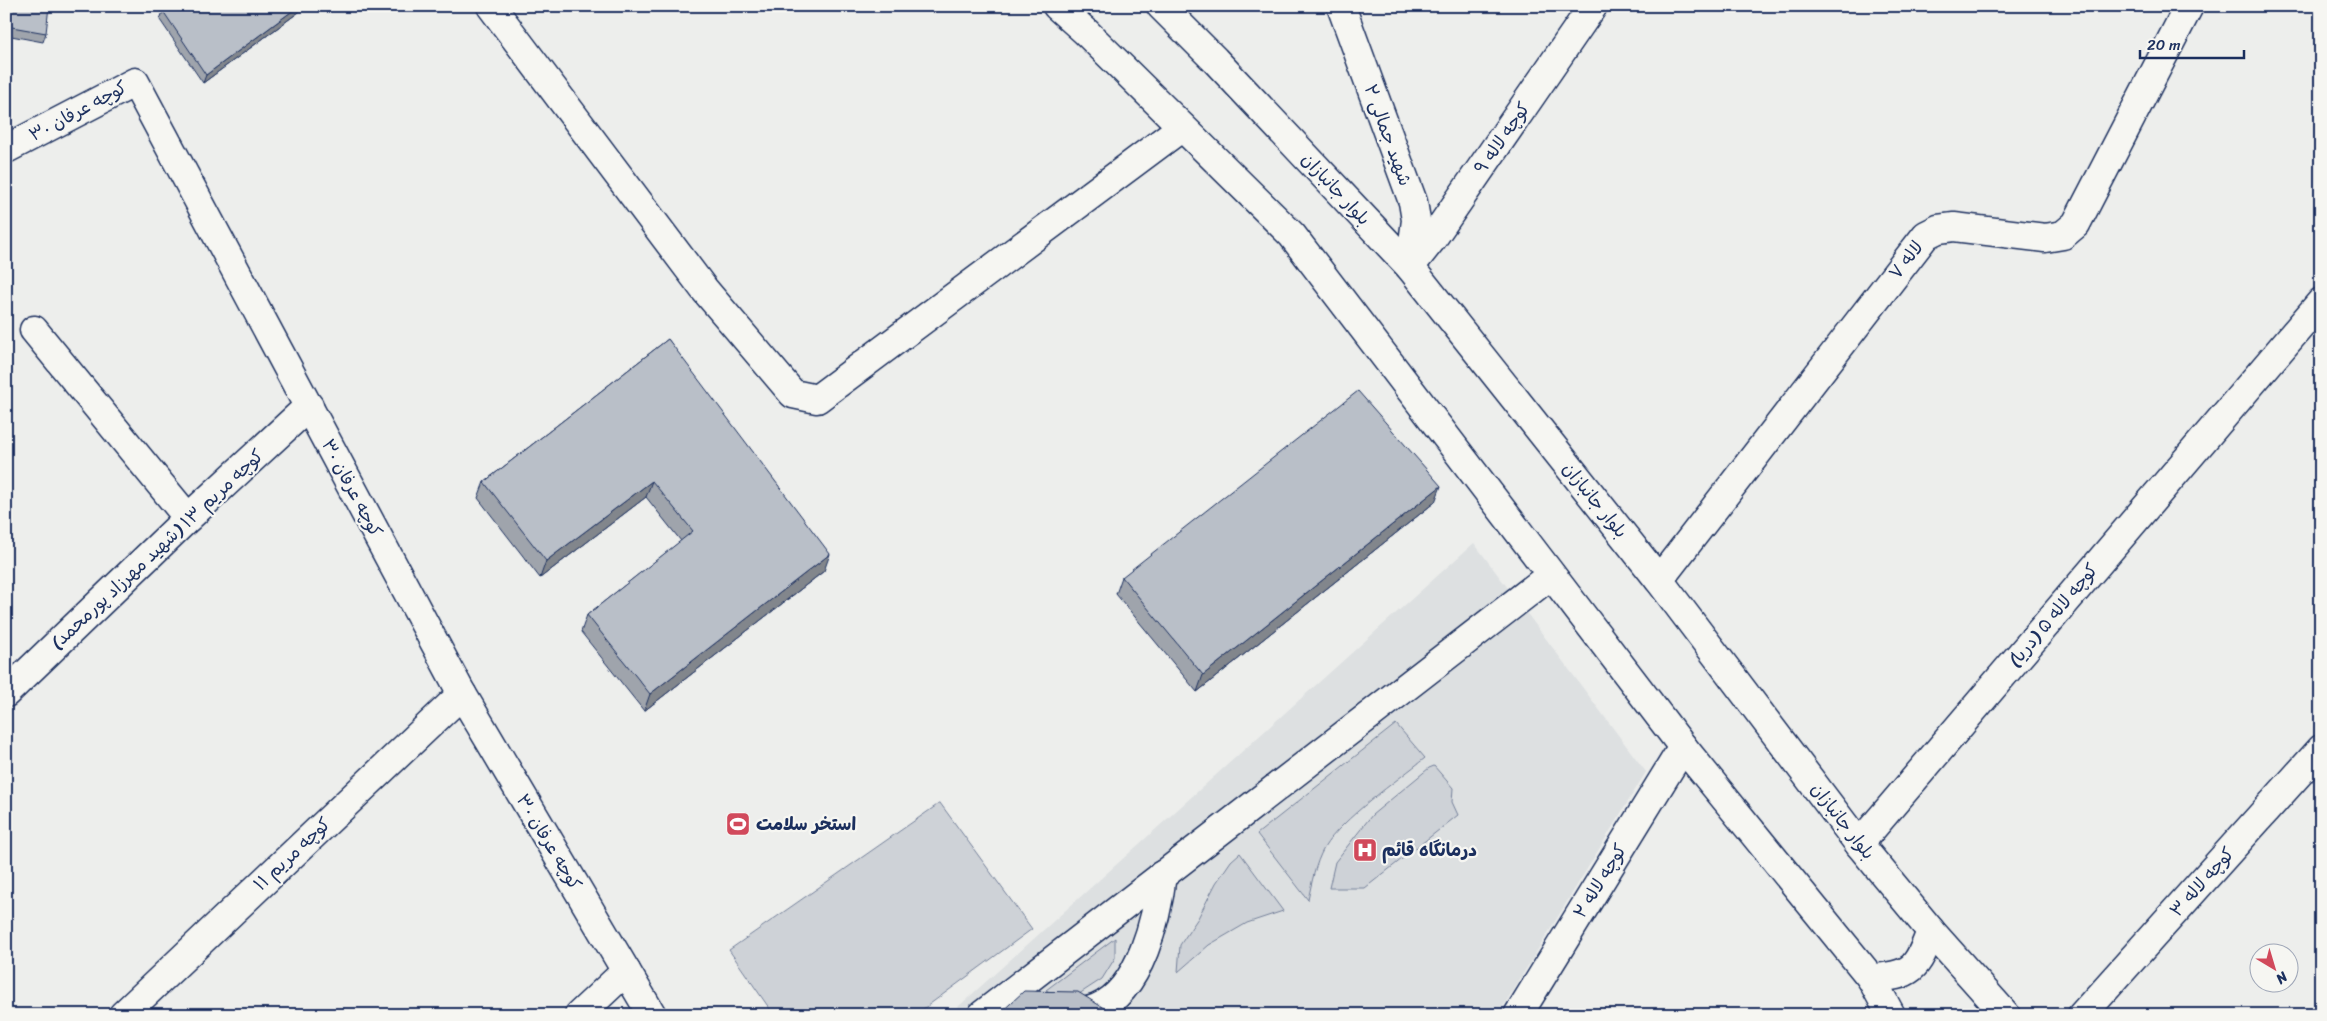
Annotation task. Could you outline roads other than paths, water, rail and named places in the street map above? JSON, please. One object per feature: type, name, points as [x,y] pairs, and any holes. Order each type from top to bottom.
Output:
[{"type":"street","points":[[491,6],[704,289],[793,394],[817,400],[1182,127]]},
{"type":"street","points":[[1056,6],[1292,235],[1683,747],[1871,978],[1891,1015]]},
{"type":"street","name":"بلوار جانبازان","points":[[1161,6],[1215,60],[1410,267],[1659,580],[1859,844],[1931,931],[2006,1015]]},
{"type":"street","name":"شهید جمالی ۲","points":[[1341,6],[1413,202],[1416,220],[1410,267]]},
{"type":"street","name":"کوچه لاله ۹","points":[[1410,267],[1433,238],[1593,6]]},
{"type":"street","name":"لاله ۷","points":[[1659,580],[1926,235],[1938,228],[1954,227],[2045,238],[2063,235],[2076,224],[2189,6]]},
{"type":"street","name":"کوچه عرفان ۳۰","points":[[6,149],[135,82],[462,694],[652,1015]]},
{"type":"street","name":"کوچه لاله ۵ (دریا)","points":[[1859,844],[2247,386],[2321,302]]},
{"type":"street","points":[[34,330],[188,518]]},
{"type":"street","name":"کوچه مریم ۱۳ (شهید مهرزاد پورمحمد)","points":[[6,693],[188,518],[309,406]]},
{"type":"street","points":[[986,1012],[1551,575]]},
{"type":"street","name":"کوچه مریم ۱۱","points":[[122,1015],[462,694]]},
{"type":"street","name":"کوچه لاله ۲","points":[[1518,1015],[1683,747]]},
{"type":"street","name":"کوچه لاله ۳","points":[[2082,1015],[2321,749]]},
{"type":"street","points":[[1052,1015],[1084,1012],[1099,1008],[1114,997],[1134,972],[1150,938],[1158,909],[1162,875]]},
{"type":"street","points":[[1871,978],[1898,976],[1920,960],[1931,931]]},
{"type":"street","points":[[579,1015],[626,971]]},
{"type":"street","points":[[986,1012],[1046,1015]]},
{"type":"place","name":"استخر سلامت","points":[[738,824]]},
{"type":"place","name":"درمانگاه قائم","points":[[1365,850]]}]
